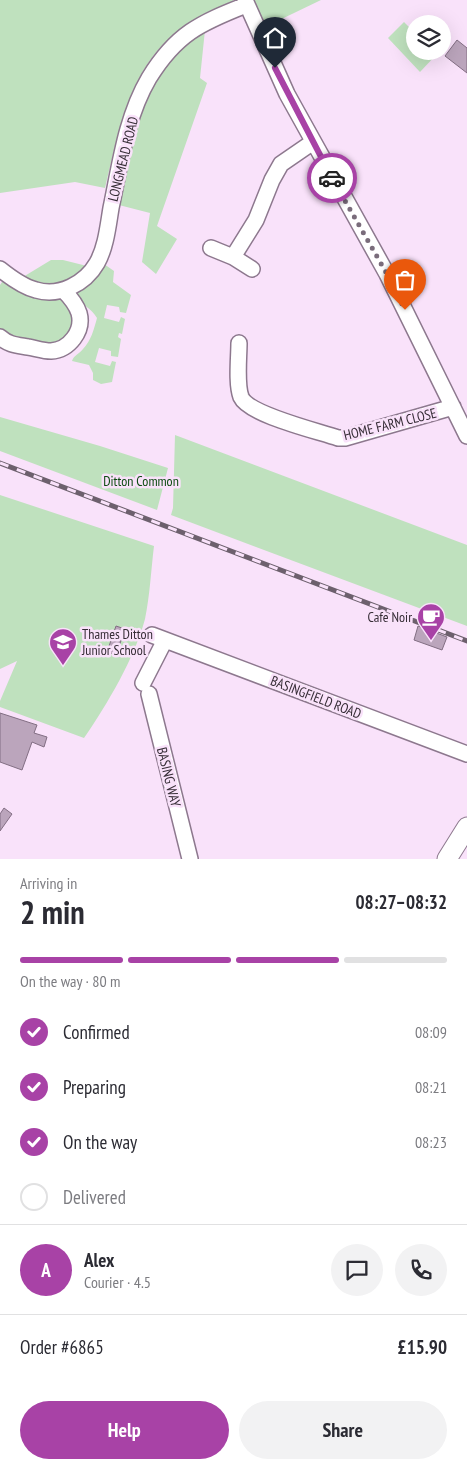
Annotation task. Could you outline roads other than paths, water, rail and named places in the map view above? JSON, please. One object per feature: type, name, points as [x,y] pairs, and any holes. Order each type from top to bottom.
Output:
[{"type":"main road","points":[[447,859],[467,826]]},
{"type":"street","points":[[245,2],[287,94],[387,274],[467,436]]},
{"type":"street","name":"LONGMEAD ROAD","points":[[64,290],[91,272],[102,253],[126,135],[148,80],[176,42],[198,26],[245,2]]},
{"type":"street","points":[[233,257],[256,220],[272,180],[281,164],[313,142]]},
{"type":"street","points":[[211,248],[233,257],[252,269]]},
{"type":"street","points":[[0,270],[35,290],[52,292],[64,290],[75,304],[80,323],[78,332],[72,341],[62,348],[51,351],[8,344],[0,336]]},
{"type":"street","name":"HOME FARM CLOSE","points":[[239,343],[240,395],[245,403],[261,413],[338,438],[345,438],[453,407]]},
{"type":"street","name":"BASINGFIELD ROAD","points":[[146,688],[158,638],[467,754]]},
{"type":"street","name":"BASING WAY","points":[[146,688],[190,859]]},
{"type":"railway","points":[[0,463],[467,641]]},
{"type":"place","name":"Cafe Noir","points":[[431,641]]},
{"type":"place","name":"Thames Ditton Junior School","points":[[63,666]]},
{"type":"park label","name":"Ditton Common","points":[[141,481]]}]
